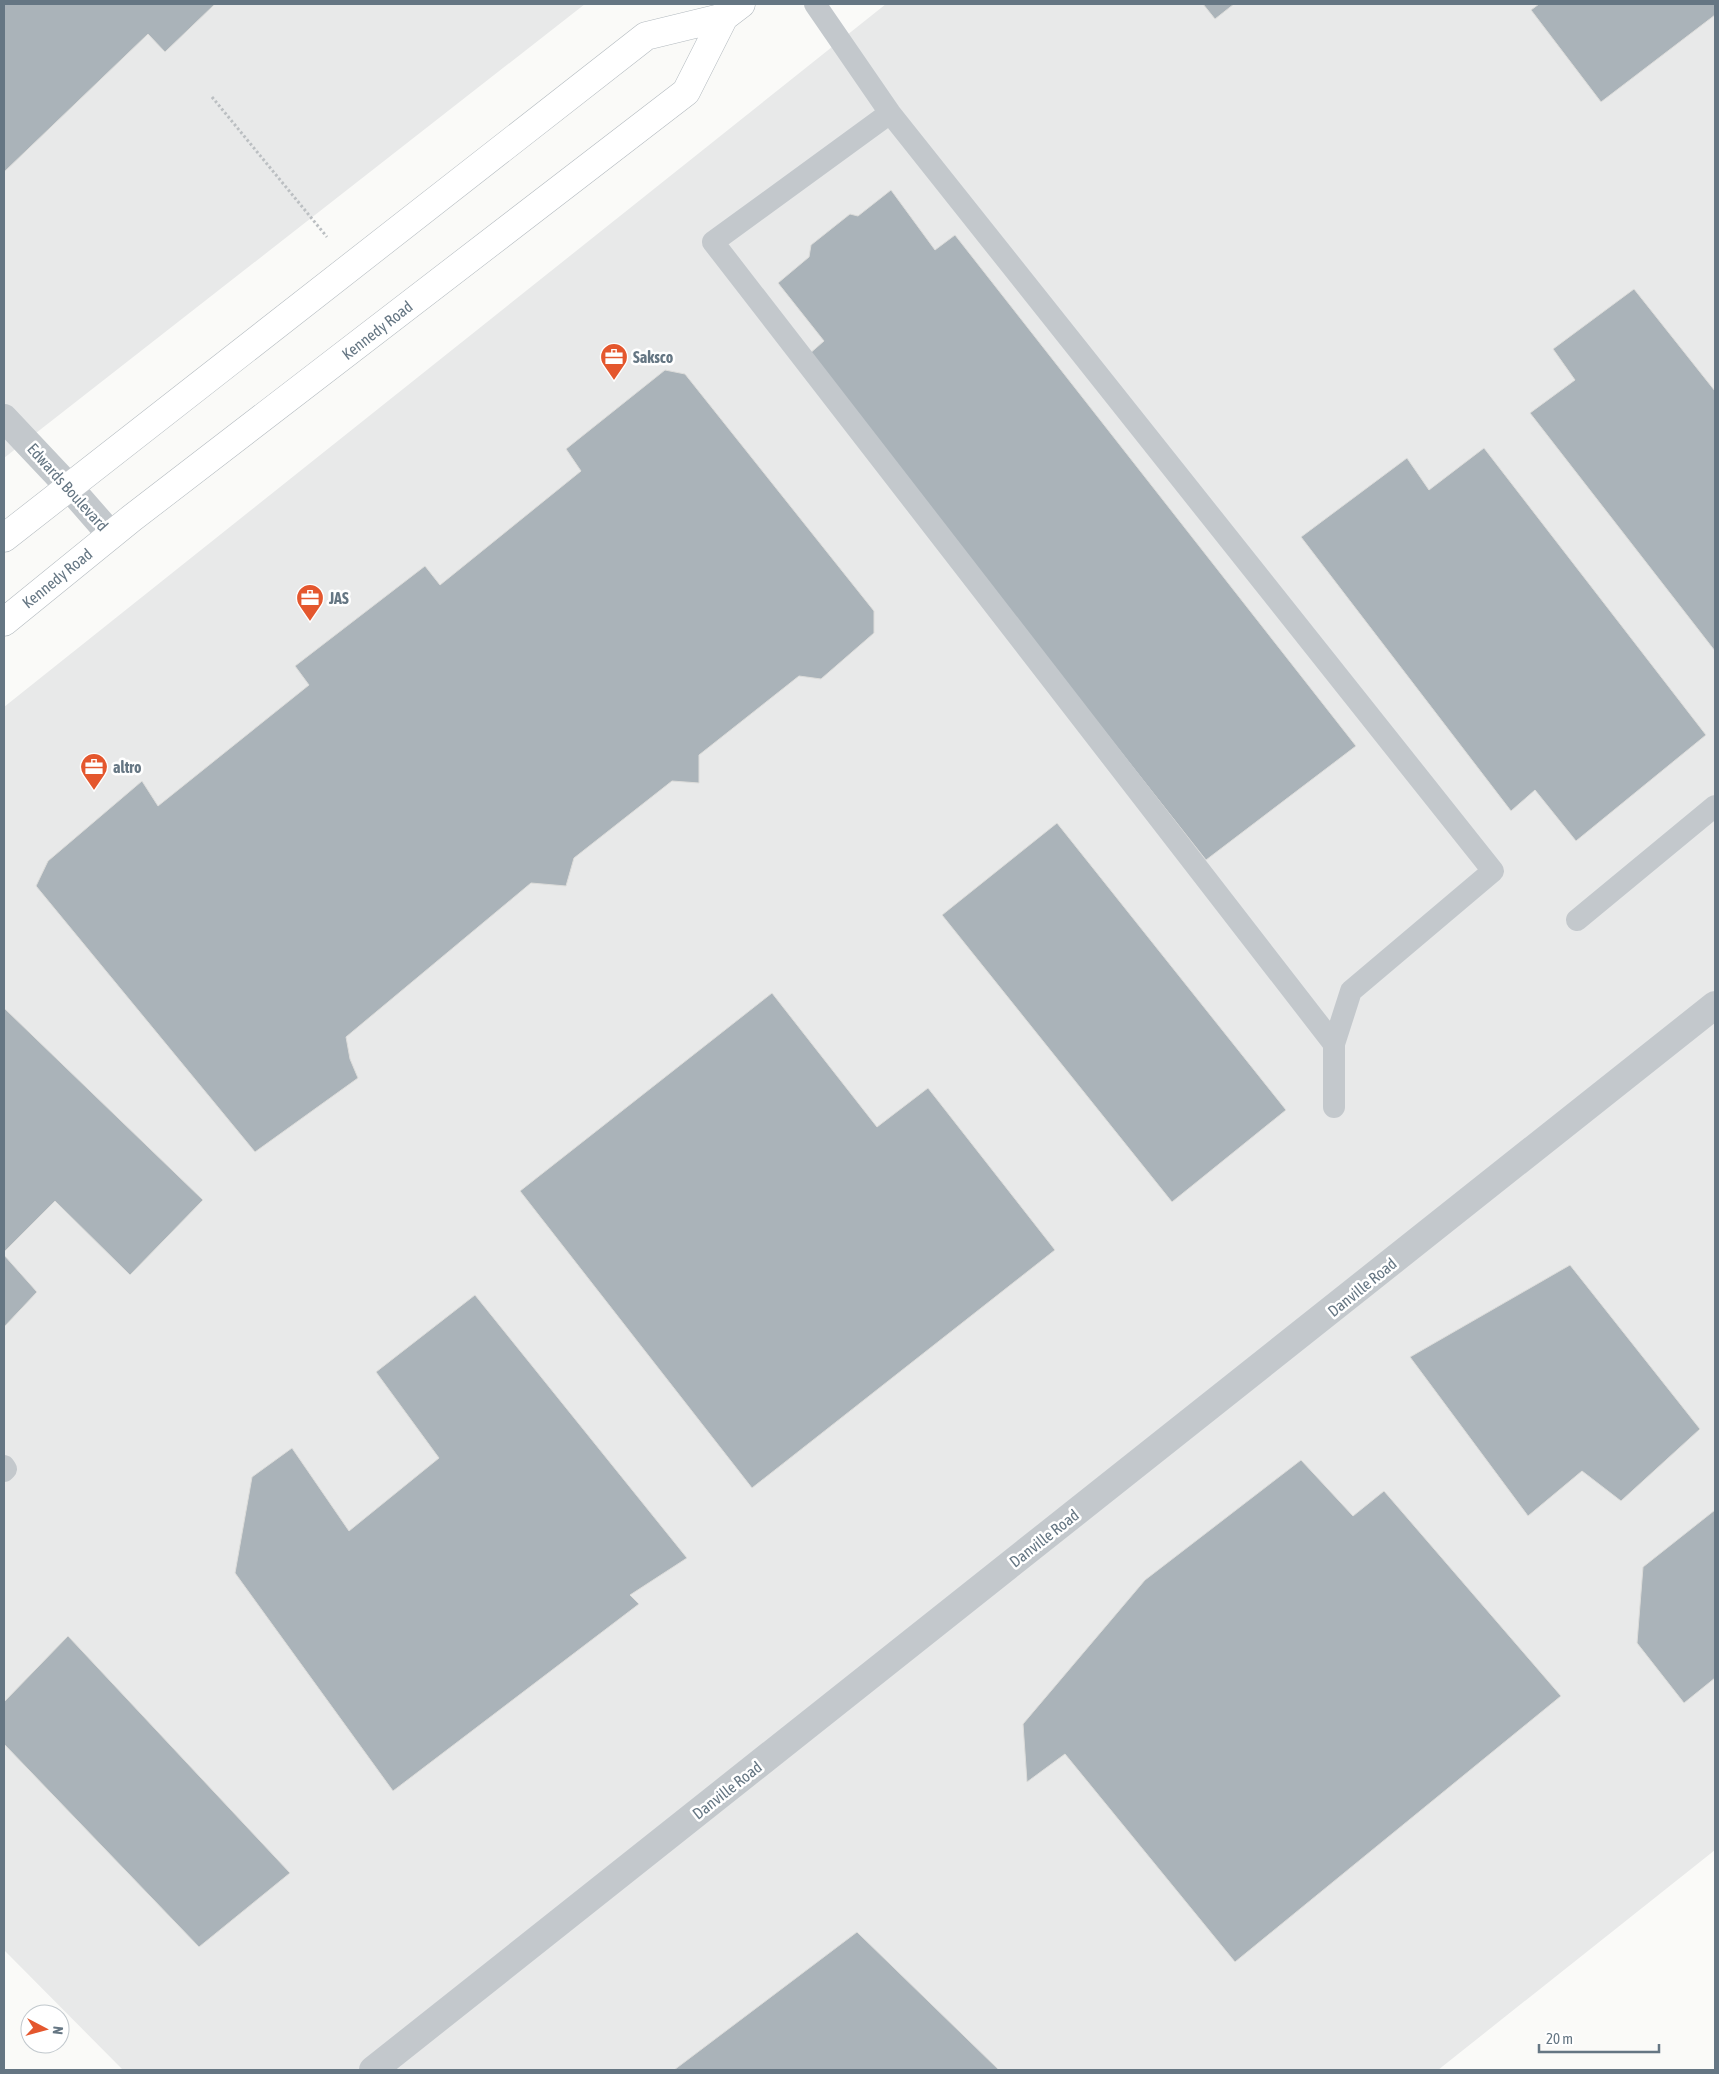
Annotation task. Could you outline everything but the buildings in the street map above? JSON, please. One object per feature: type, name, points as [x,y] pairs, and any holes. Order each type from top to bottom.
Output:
[{"type":"main road","name":"Kennedy Road","points":[[4,538],[646,36],[732,10]]},
{"type":"main road","name":"Kennedy Road","points":[[4,622],[111,535],[686,92],[732,10]]},
{"type":"street","name":"Edwards Boulevard","points":[[4,418],[111,535]]},
{"type":"street","name":"Danville Road","points":[[372,2070],[1715,1005]]},
{"type":"lane","points":[[815,4],[890,113],[1493,871],[1350,992],[1334,1044],[1334,1107]]},
{"type":"lane","points":[[890,113],[713,242],[1334,1044]]},
{"type":"lane","points":[[1577,920],[1715,806]]},
{"type":"lane","points":[[4,1466],[6,1469],[4,1471]]},
{"type":"path","points":[[212,97],[327,237]]},
{"type":"shaded area","points":[[4,4],[585,4],[4,458]]},
{"type":"shaded area","points":[[886,4],[1715,4],[1715,1850],[1438,2070],[123,2070],[70,2017],[70,2004],[58,2004],[4,1950],[4,707]]},
{"type":"place","name":"Saksco","points":[[614,381]]},
{"type":"place","name":"JAS","points":[[310,622]]},
{"type":"place","name":"altro","points":[[94,791]]}]
